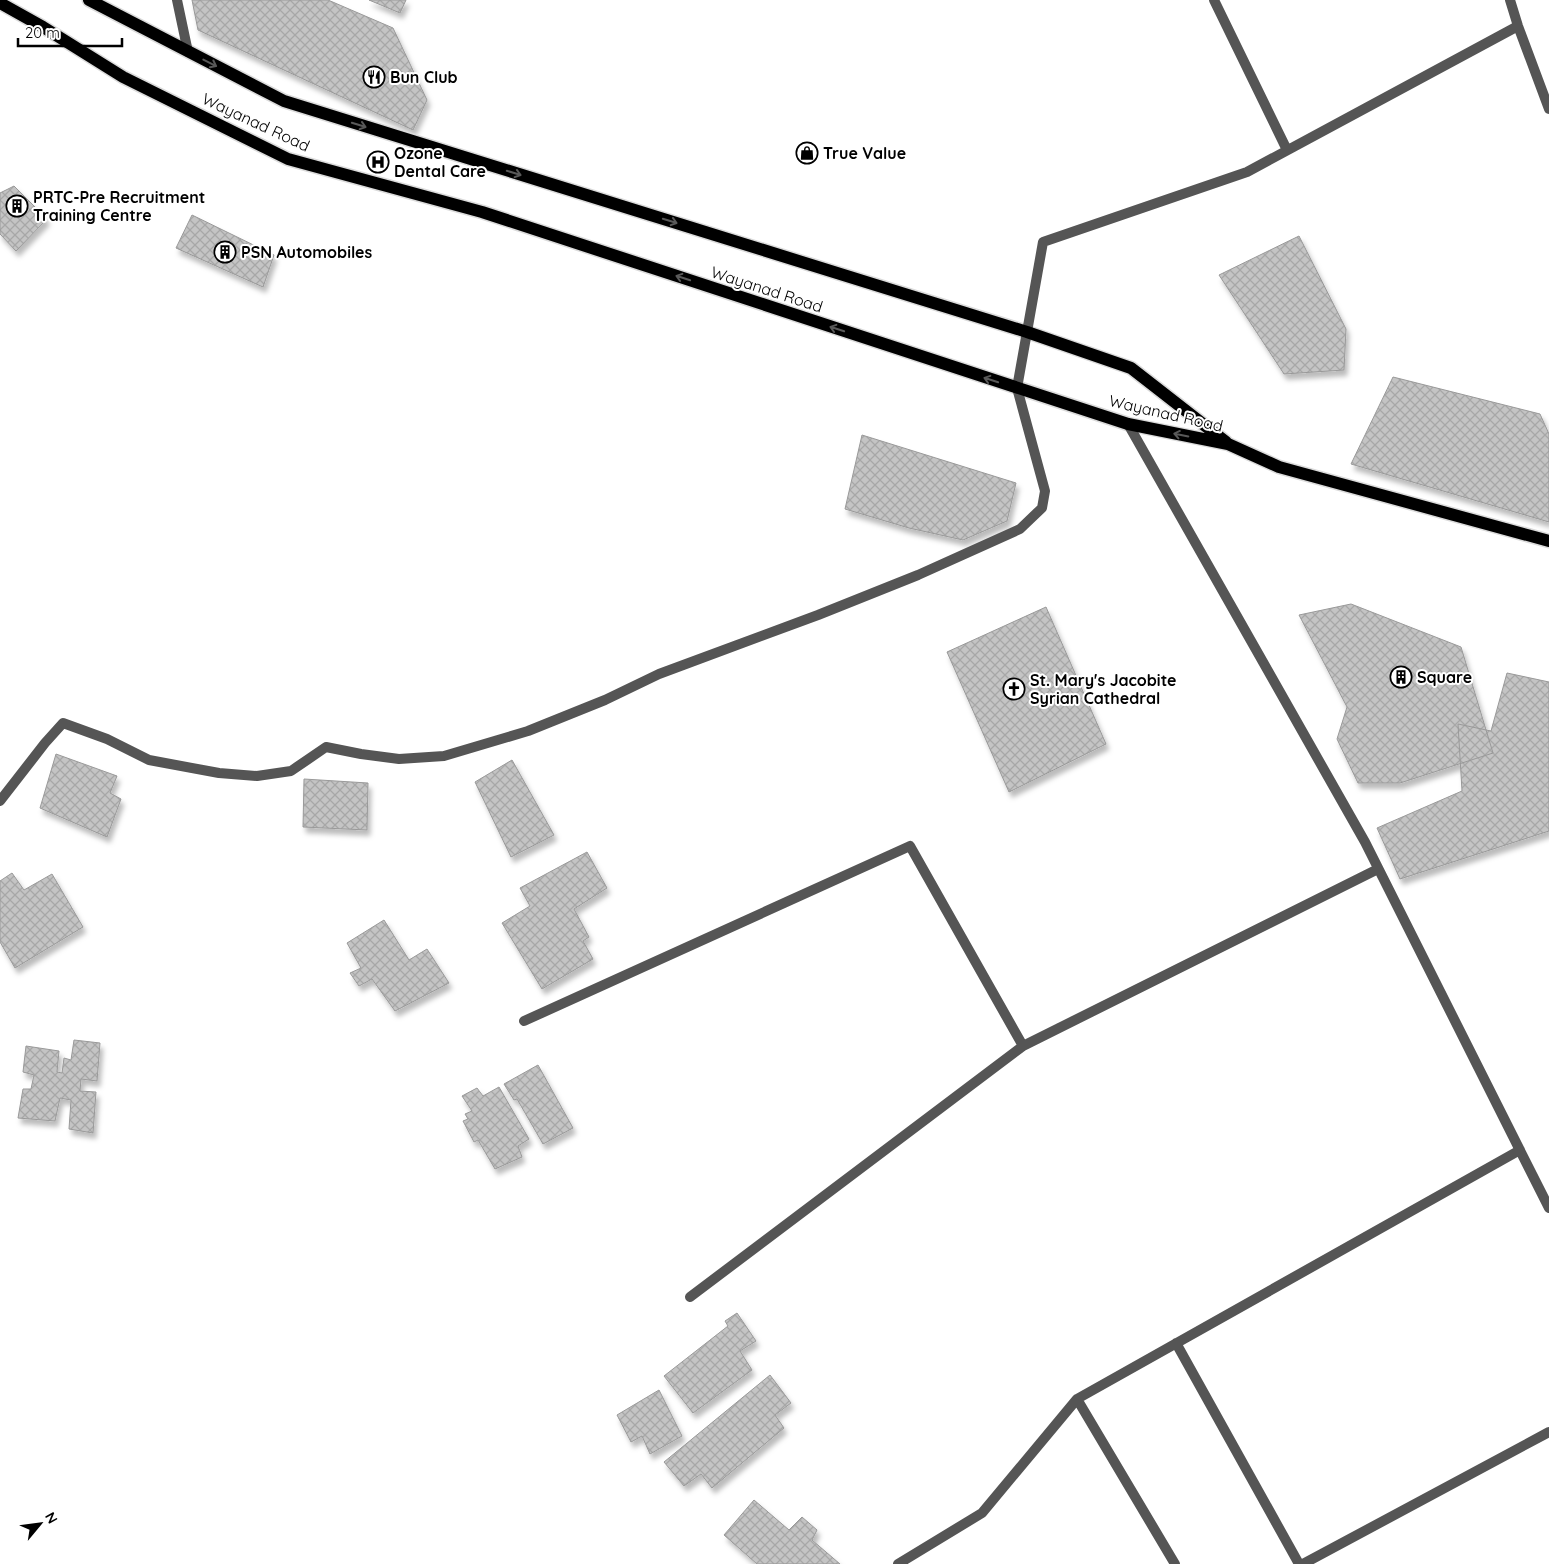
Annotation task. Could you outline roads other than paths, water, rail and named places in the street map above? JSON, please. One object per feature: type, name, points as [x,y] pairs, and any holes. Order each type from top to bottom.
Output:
[{"type":"main road","points":[[89,0],[284,101],[1027,332],[1131,368],[1228,444]]},
{"type":"main road","name":"Wayanad Road","points":[[0,3],[43,27],[123,77],[288,159],[482,212],[1128,424],[1228,444],[1279,467],[1549,541]]},
{"type":"street","points":[[177,0],[188,52]]},
{"type":"street","points":[[1214,0],[1287,150]]},
{"type":"street","points":[[1510,0],[1549,109]]},
{"type":"street","points":[[0,801],[63,723],[107,739],[149,760],[229,774],[258,776],[291,771],[326,747],[399,759],[444,756],[528,731],[605,700],[659,674],[818,615],[918,575],[969,550],[1020,529],[1042,508],[1044,491],[1017,388],[1043,242],[1247,172],[1518,26]]},
{"type":"street","points":[[1128,424],[1364,842],[1549,1208]]},
{"type":"street","points":[[524,1021],[910,846],[1023,1046]]},
{"type":"street","points":[[690,1296],[1023,1046],[1378,869]]},
{"type":"street","points":[[898,1564],[982,1513],[1077,1399],[1520,1150]]},
{"type":"street","points":[[1176,1343],[1298,1564]]},
{"type":"street","points":[[1077,1399],[1176,1564]]},
{"type":"street","points":[[1303,1564],[1549,1432]]},
{"type":"place","name":"Bun Club","points":[[374,77]]},
{"type":"place","name":"True Value","points":[[807,153]]},
{"type":"place","name":"Ozone Dental Care","points":[[378,162]]},
{"type":"place","name":"PRTC-Pre Recruitment Training Centre","points":[[17,206]]},
{"type":"place","name":"PSN Automobiles","points":[[225,252]]},
{"type":"place","name":"Square","points":[[1401,677]]},
{"type":"place","name":"St. Mary's Jacobite Syrian Cathedral","points":[[1014,689]]}]
